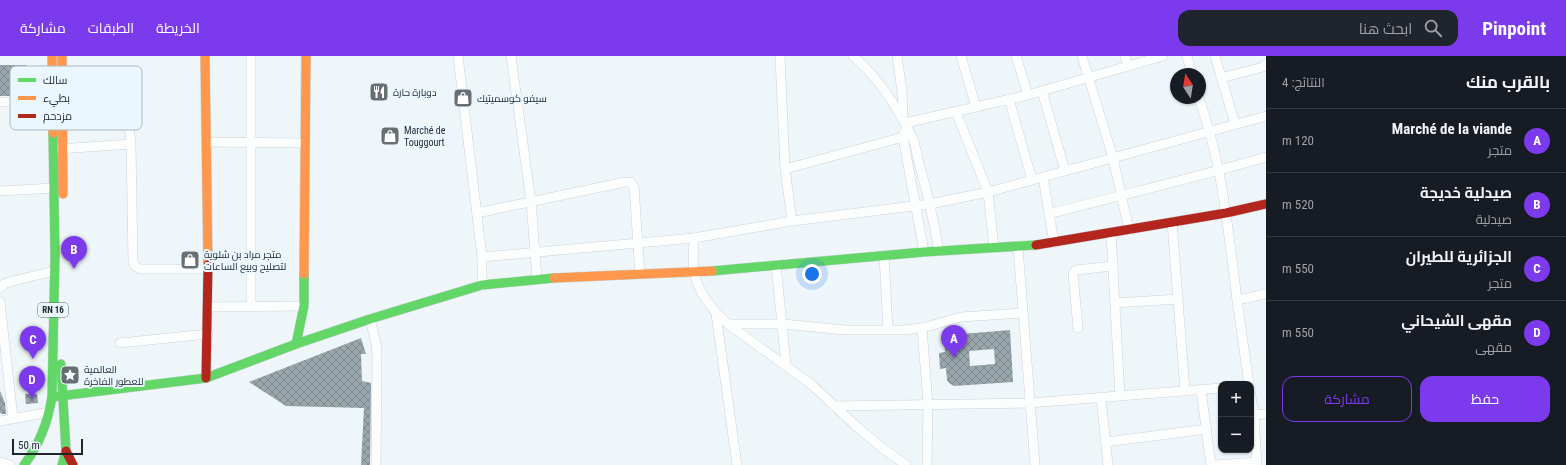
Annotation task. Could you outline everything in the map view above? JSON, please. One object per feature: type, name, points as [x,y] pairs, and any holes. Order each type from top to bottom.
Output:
[{"type":"main road","name":"RN 16","points":[[62,56],[62,66]]},
{"type":"main road","points":[[205,56],[208,269],[206,378]]},
{"type":"main road","points":[[296,344],[304,306],[304,143],[306,56]]},
{"type":"main road","name":"RN 16","points":[[24,465],[40,437],[50,412],[52,397],[54,271],[53,130]]},
{"type":"main road","name":"RN 16","points":[[62,465],[66,451],[60,348],[64,130]]},
{"type":"main road","points":[[52,397],[206,378],[296,344],[370,319],[482,285],[537,279],[694,272],[884,255],[1018,247],[1054,243],[1129,230],[1226,213],[1266,204]]},
{"type":"main road","points":[[66,451],[73,465]]},
{"type":"street","points":[[251,56],[251,306]]},
{"type":"street","points":[[458,56],[482,257],[482,285]]},
{"type":"street","points":[[512,56],[531,202],[537,279]]},
{"type":"street","points":[[780,56],[785,169],[792,221]]},
{"type":"street","points":[[853,56],[873,76],[897,108],[906,129],[930,204],[939,251]]},
{"type":"street","points":[[897,56],[924,252]]},
{"type":"street","points":[[961,56],[976,107]]},
{"type":"street","points":[[1016,56],[1028,95]]},
{"type":"street","points":[[1082,56],[1122,194],[1129,230]]},
{"type":"street","points":[[1125,56],[1128,66]]},
{"type":"street","points":[[785,169],[956,112],[1028,95],[1163,56]]},
{"type":"street","points":[[1187,56],[1190,68]]},
{"type":"street","points":[[1215,56],[1235,124]]},
{"type":"street","points":[[1222,78],[1263,67],[1266,64]]},
{"type":"street","points":[[1042,91],[1065,171]]},
{"type":"street","points":[[1010,99],[1032,180]]},
{"type":"street","points":[[1201,104],[1210,131],[1219,171],[1249,381]]},
{"type":"street","points":[[956,112],[988,192],[994,248]]},
{"type":"street","points":[[482,257],[694,238],[792,221],[917,207],[988,192],[1043,178],[1266,116]]},
{"type":"street","points":[[129,130],[131,144],[133,261],[135,266],[140,269],[208,269]]},
{"type":"street","points":[[206,142],[304,143]]},
{"type":"street","points":[[53,148],[64,149],[131,144]]},
{"type":"street","points":[[1049,214],[1266,158]]},
{"type":"street","points":[[1043,178],[1054,243]]},
{"type":"street","points":[[477,213],[631,182],[634,187],[640,274]]},
{"type":"street","points":[[0,191],[54,188]]},
{"type":"street","points":[[1172,222],[1185,391]]},
{"type":"street","points":[[1111,233],[1120,396]]},
{"type":"street","points":[[694,238],[694,272],[706,299],[716,314],[812,385],[871,438],[906,465]]},
{"type":"street","points":[[1018,247],[1036,465]]},
{"type":"street","points":[[884,255],[888,330]]},
{"type":"street","points":[[776,265],[786,365]]},
{"type":"street","points":[[1078,328],[1072,274],[1076,270],[1081,269],[1113,266]]},
{"type":"street","points":[[0,288],[9,282],[54,271]]},
{"type":"street","points":[[1237,300],[1266,294]]},
{"type":"street","points":[[1115,303],[1178,299]]},
{"type":"street","points":[[0,302],[13,418]]},
{"type":"street","points":[[208,307],[304,306]]},
{"type":"street","points":[[728,324],[783,324],[845,330],[902,330],[922,328],[961,318],[1023,313]]},
{"type":"street","points":[[716,314],[737,465]]},
{"type":"street","points":[[370,319],[377,354],[376,465]]},
{"type":"street","points":[[922,328],[928,404],[927,465]]},
{"type":"street","points":[[120,343],[208,334]]},
{"type":"street","points":[[834,406],[1030,403],[1218,388]]},
{"type":"street","points":[[1201,390],[1211,465]]},
{"type":"street","points":[[1102,398],[1108,465]]},
{"type":"street","points":[[0,421],[50,412]]},
{"type":"street","points":[[1216,465],[1257,463],[1254,415],[1266,414]]},
{"type":"street","points":[[1106,442],[1207,429]]},
{"type":"street","points":[[0,462],[10,465]]},
{"type":"building","points":[[0,65],[26,65],[10,66],[10,96],[0,96]]},
{"type":"building","points":[[1010,330],[1013,382],[954,386],[949,383],[947,380],[946,368],[940,369],[939,353],[945,352],[944,339],[950,335]],"holes":[[[994,349],[995,364],[970,366],[969,351]]]},
{"type":"building","points":[[361,338],[366,354],[361,354],[362,381],[371,383],[370,465],[361,465],[364,408],[286,406],[249,382]]},
{"type":"building","points":[[0,391],[5,403],[6,414],[0,413]]},
{"type":"building","points":[[25,394],[37,394],[38,403],[26,404]]},
{"type":"traffic: fast","points":[[24,465],[42,433],[52,397],[55,255],[53,133]]},
{"type":"traffic: fast","points":[[712,271],[924,252],[1036,245]]},
{"type":"traffic: fast","points":[[52,397],[206,378],[296,344],[304,306],[304,274]]},
{"type":"traffic: fast","points":[[296,344],[370,319],[482,285],[554,278]]},
{"type":"traffic: fast","points":[[61,364],[66,451],[62,465]]},
{"type":"traffic: slow","points":[[52,56],[52,66]]},
{"type":"traffic: slow","points":[[62,56],[62,66]]},
{"type":"traffic: slow","points":[[205,56],[208,265]]},
{"type":"traffic: slow","points":[[304,274],[306,56]]},
{"type":"traffic: slow","points":[[63,130],[63,194]]},
{"type":"traffic: slow","points":[[554,278],[712,271]]},
{"type":"traffic: jam","points":[[1036,245],[1226,213],[1266,204]]},
{"type":"traffic: jam","points":[[206,378],[208,265]]},
{"type":"traffic: jam","points":[[66,451],[73,465]]},
{"type":"place","name":"دوبارة حارة","points":[[379,92]]},
{"type":"place","name":"سيفو كوسميتيك","points":[[463,98]]},
{"type":"place","name":"Marché de Touggourt","points":[[390,136]]},
{"type":"place","name":"متجر مراد بن شلوية لتصليح وبيع الساعات","points":[[190,260]]},
{"type":"place","name":"صيدلية خديجة","points":[[74,269]]},
{"type":"place","name":"Marché de la viande","points":[[954,358]]},
{"type":"place","name":"الجزائرية للطيران","points":[[33,359]]},
{"type":"place","name":"العالمية للعطور الفاخرة","points":[[70,375]]},
{"type":"place","name":"مقهى الشيحاني","points":[[32,399]]}]
